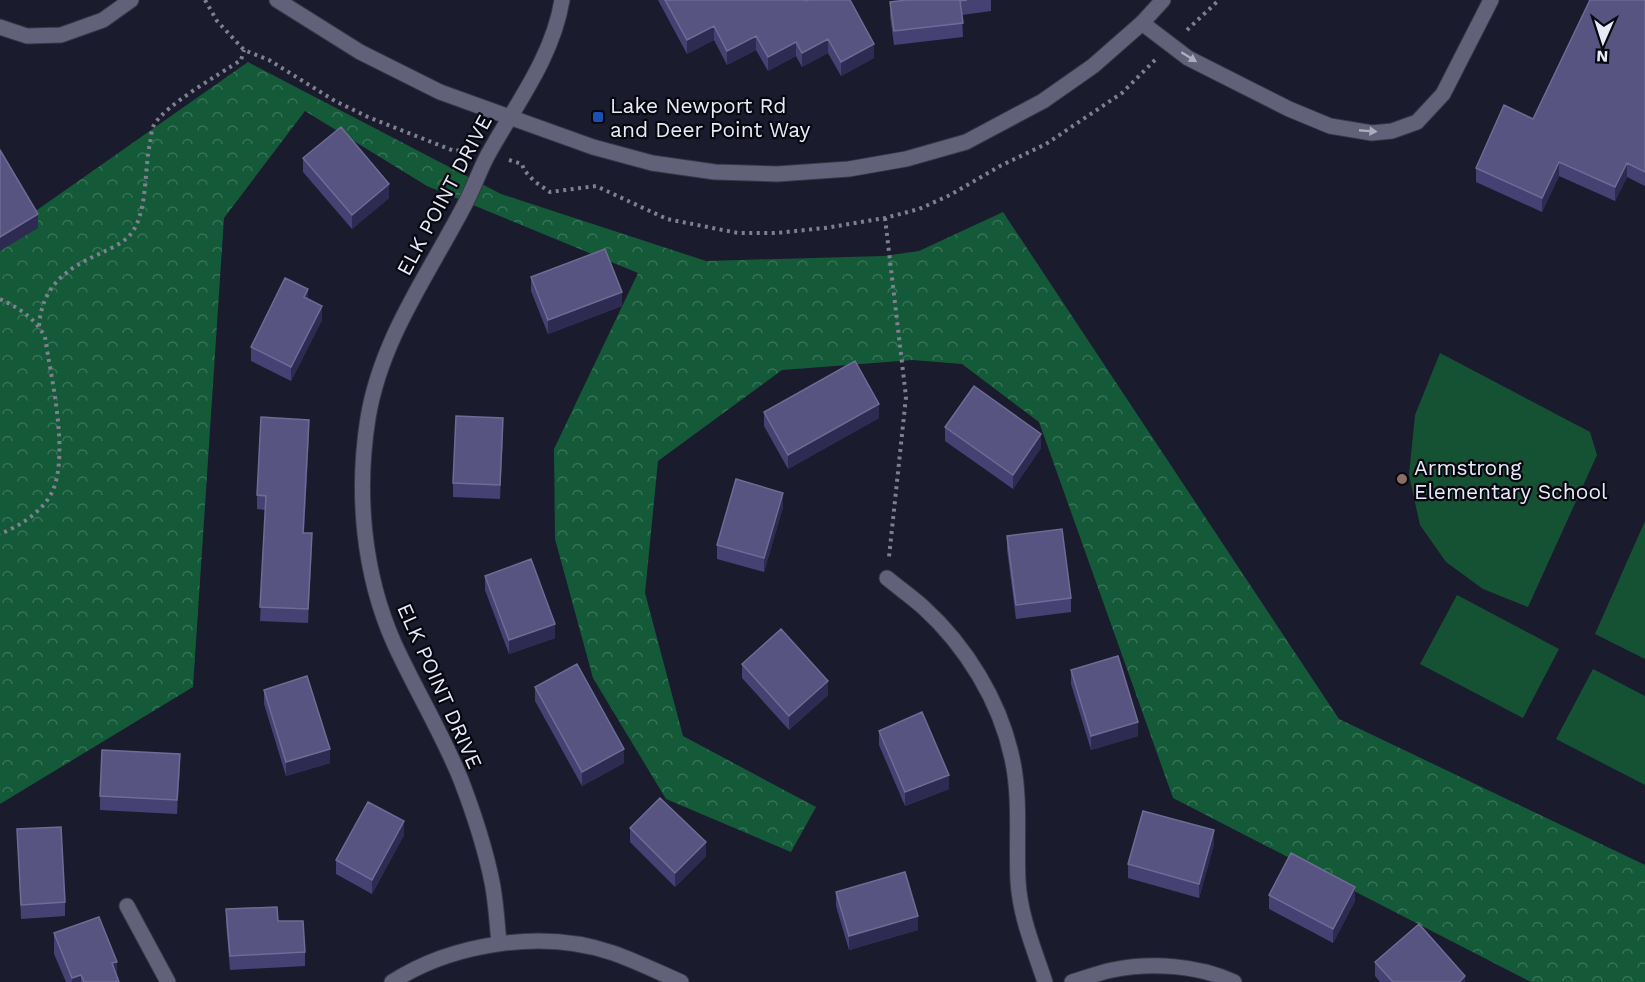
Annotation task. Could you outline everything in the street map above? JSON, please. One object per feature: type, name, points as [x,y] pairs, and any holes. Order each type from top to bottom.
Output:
[{"type":"street","points":[[0,27],[27,36],[61,35],[104,20],[131,0]]},
{"type":"street","points":[[277,0],[370,57],[440,92],[593,147],[663,164],[715,172],[777,174],[849,169],[906,159],[966,142],[984,134],[1043,101],[1093,66],[1163,0]]},
{"type":"street","name":"ELK POINT DRIVE","points":[[499,943],[493,885],[483,841],[460,777],[393,641],[377,597],[366,544],[362,488],[363,467],[369,416],[381,369],[399,322],[465,205],[488,153],[542,63],[562,0]]},
{"type":"street","points":[[1142,22],[1188,58],[1289,109],[1330,126],[1371,133],[1392,131],[1417,122],[1443,94],[1491,0]]},
{"type":"street","points":[[887,578],[923,607],[955,641],[974,668],[1000,717],[1012,758],[1017,794],[1018,883],[1026,926],[1044,982]]},
{"type":"street","points":[[127,906],[168,982]]},
{"type":"street","points":[[392,982],[406,973],[462,952],[499,943],[536,940],[572,943],[613,953],[681,982]]},
{"type":"street","points":[[1072,982],[1112,970],[1151,965],[1189,968],[1234,982]]},
{"type":"path","points":[[205,0],[217,21],[244,50],[269,60],[335,101],[368,117],[454,151],[465,148],[488,153]]},
{"type":"path","points":[[1172,45],[1219,0]]},
{"type":"path","points":[[39,326],[40,316],[50,290],[60,276],[75,265],[113,247],[129,236],[137,224],[142,209],[153,125],[173,105],[241,60],[244,50]]},
{"type":"path","points":[[885,218],[906,397],[887,578]]},
{"type":"path","points":[[0,299],[31,317],[45,337],[57,412],[59,451],[57,473],[52,491],[37,512],[0,534]]},
{"type":"green space","points":[[248,62],[501,194],[706,261],[884,256],[919,251],[1003,212],[1339,719],[1645,865],[1645,982],[1531,982],[1173,798],[1039,422],[962,364],[913,360],[782,370],[658,461],[645,593],[683,736],[816,807],[791,852],[666,799],[593,678],[555,539],[554,449],[638,273],[427,186],[305,111],[224,218],[193,687],[0,804],[0,236]]},
{"type":"green space","points":[[1440,353],[1590,432],[1597,455],[1528,607],[1483,589],[1446,562],[1420,525],[1409,475],[1415,415]]},
{"type":"green space","points":[[1645,521],[1645,659],[1595,634]]},
{"type":"green space","points":[[1457,595],[1559,649],[1523,718],[1420,664]]},
{"type":"green space","points":[[1593,669],[1645,696],[1645,785],[1556,739]]},
{"type":"building","points":[[665,0],[850,0],[874,44],[841,62],[828,39],[802,53],[796,42],[768,57],[756,36],[727,51],[714,26],[687,40]]},
{"type":"building","points":[[967,0],[960,1],[963,23],[894,31],[890,2]]},
{"type":"building","points":[[1590,0],[1645,0],[1645,172],[1627,163],[1615,187],[1559,162],[1542,198],[1476,168],[1504,105],[1533,119]]},
{"type":"building","points":[[341,127],[389,184],[352,215],[303,158]]},
{"type":"building","points":[[0,150],[38,214],[0,237]]},
{"type":"building","points":[[605,249],[622,292],[548,320],[531,277]]},
{"type":"building","points":[[285,278],[308,289],[304,297],[322,306],[291,367],[251,347]]},
{"type":"building","points":[[855,361],[879,404],[788,455],[764,412]]},
{"type":"building","points":[[974,386],[1041,434],[1013,475],[945,427]]},
{"type":"building","points":[[456,416],[503,418],[500,485],[453,483]]},
{"type":"building","points":[[261,417],[309,420],[303,533],[312,533],[308,609],[260,607],[266,496],[257,495]]},
{"type":"building","points":[[736,479],[783,493],[764,558],[717,545]]},
{"type":"building","points":[[1062,529],[1071,598],[1016,605],[1007,536]]},
{"type":"building","points":[[531,559],[555,624],[509,640],[485,576]]},
{"type":"building","points":[[781,629],[828,681],[789,716],[742,664]]},
{"type":"building","points":[[1118,656],[1138,722],[1091,736],[1071,670]]},
{"type":"building","points":[[577,664],[624,749],[582,772],[535,687]]},
{"type":"building","points":[[307,676],[330,749],[286,762],[264,690]]},
{"type":"building","points":[[922,712],[949,775],[905,792],[879,731]]},
{"type":"building","points":[[102,750],[180,754],[177,800],[100,796]]},
{"type":"building","points":[[660,798],[706,842],[675,873],[630,828]]},
{"type":"building","points":[[368,802],[404,821],[372,880],[336,860]]},
{"type":"building","points":[[1143,811],[1214,830],[1199,884],[1128,864]]},
{"type":"building","points":[[61,827],[65,902],[21,905],[17,829]]},
{"type":"building","points":[[1291,853],[1355,887],[1333,929],[1269,895]]},
{"type":"building","points":[[905,872],[918,916],[849,936],[836,892]]},
{"type":"building","points":[[277,907],[278,921],[303,921],[305,952],[230,956],[226,909]]},
{"type":"building","points":[[99,917],[117,962],[112,963],[119,982],[84,982],[81,975],[72,978],[54,933]]},
{"type":"building","points":[[1419,924],[1465,976],[1459,982],[1393,982],[1375,962]]},
{"type":"place","name":"Lake Newport Rd and Deer Point Way","points":[[598,117]]},
{"type":"place","name":"Armstrong Elementary School","points":[[1402,479]]}]
